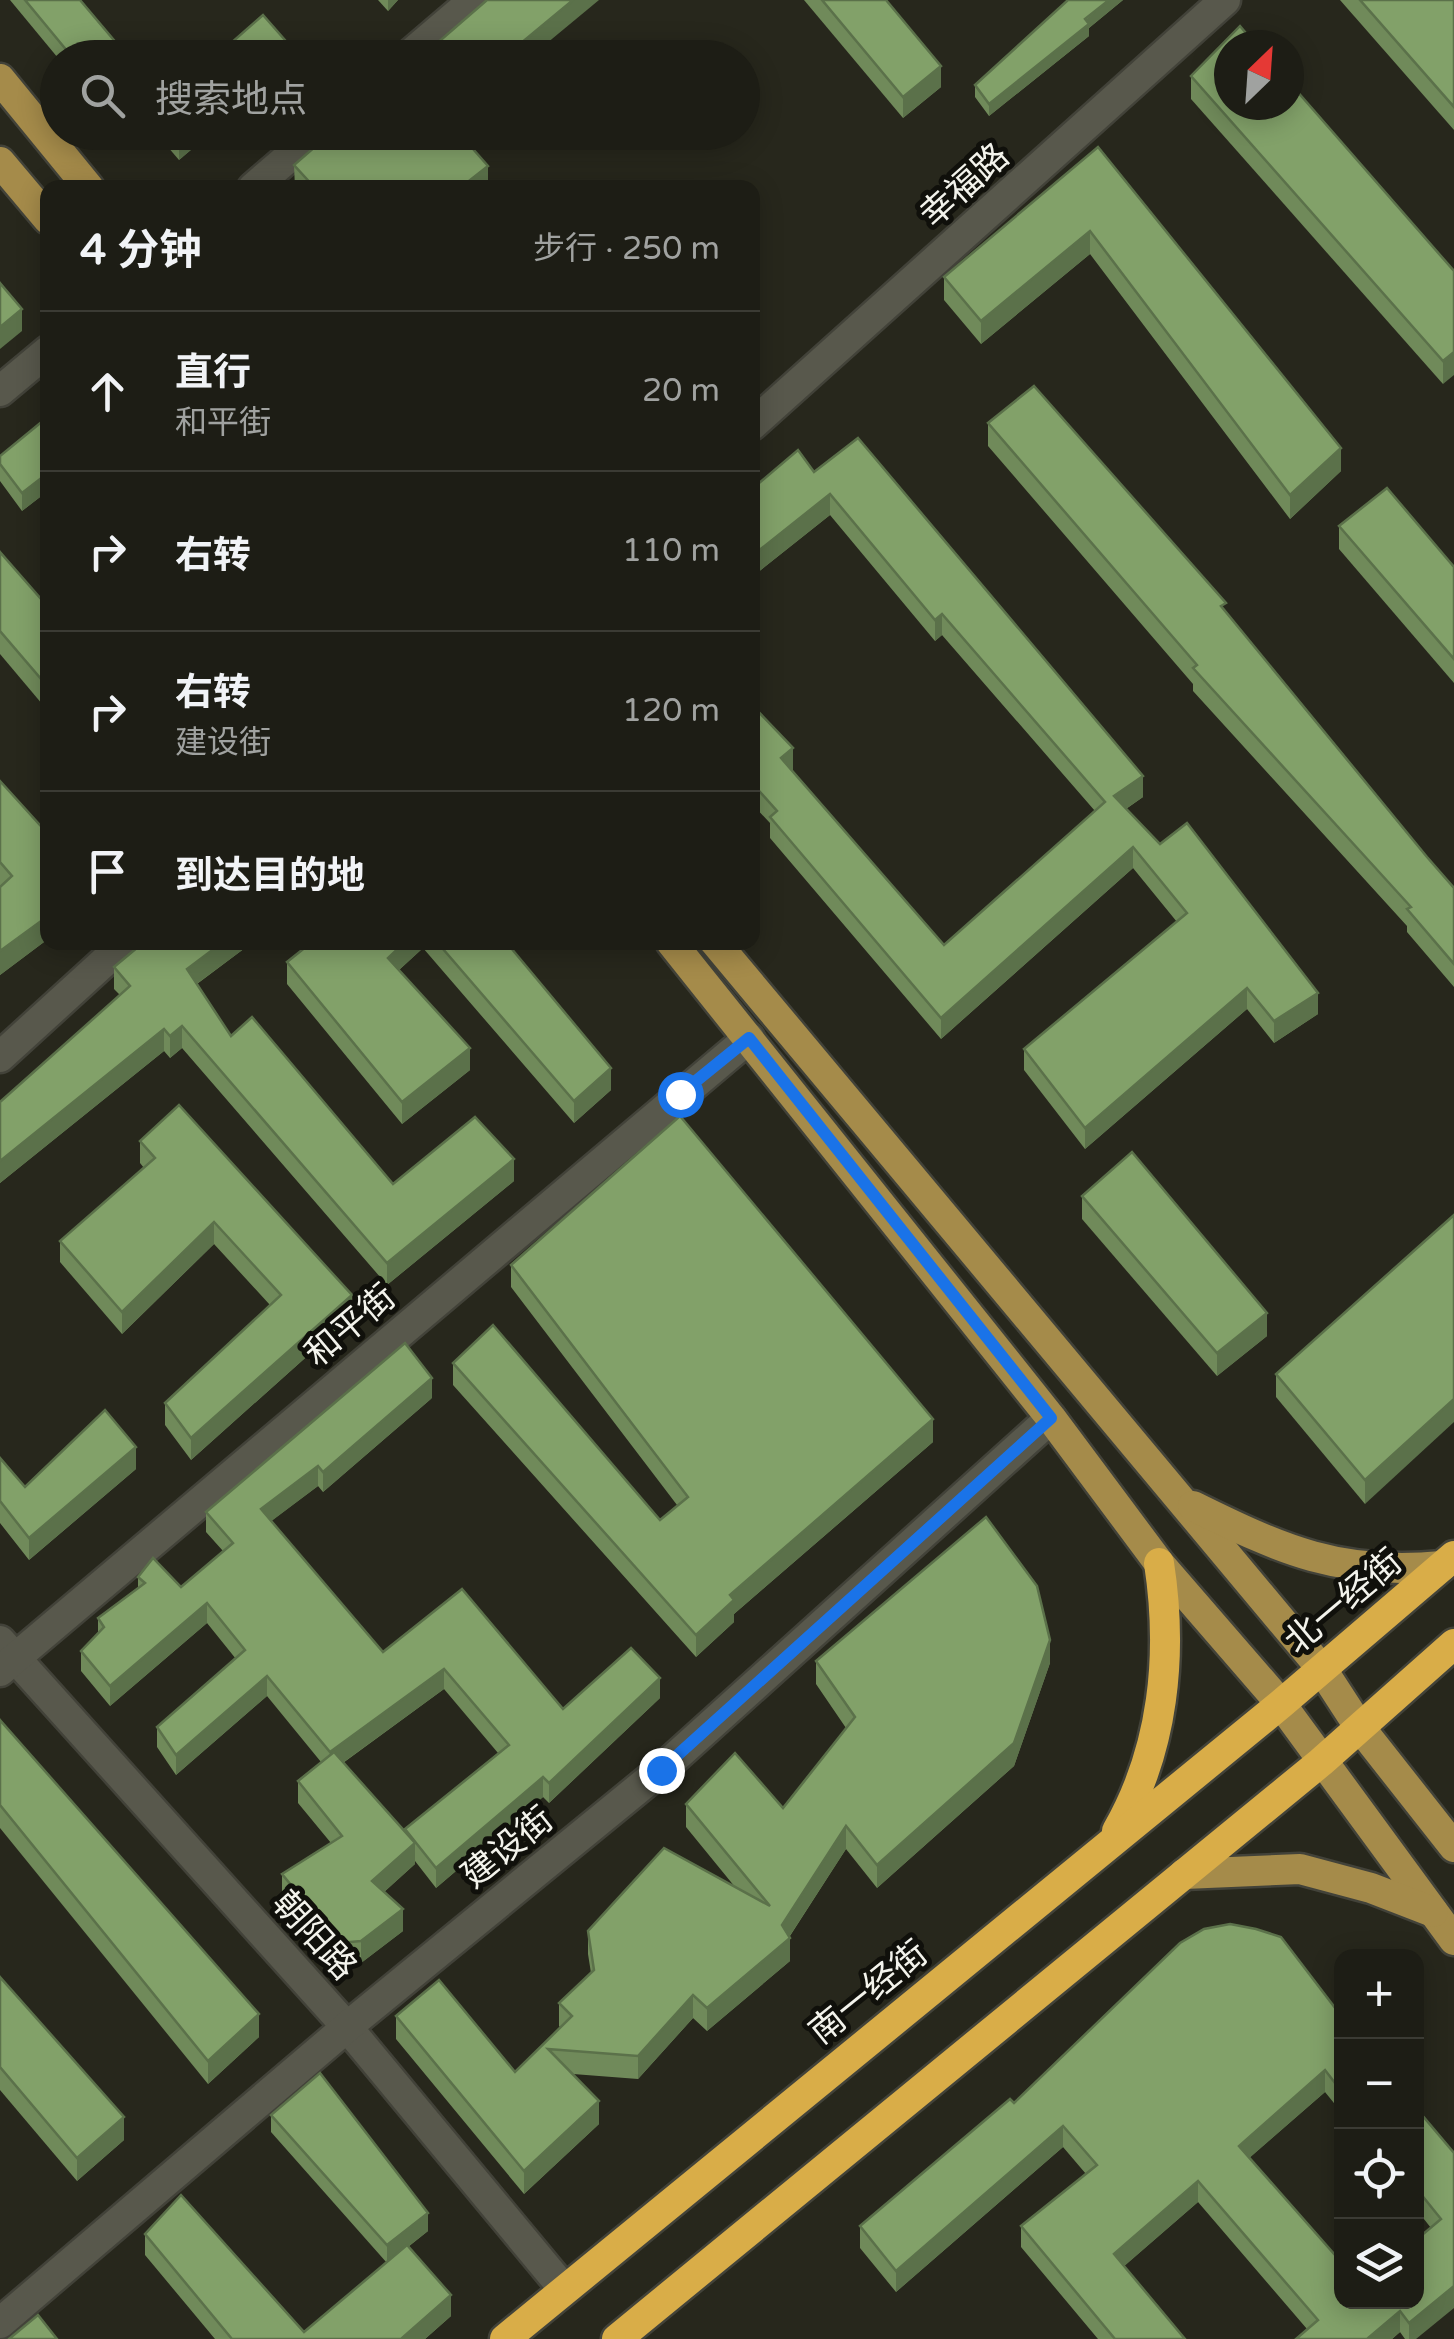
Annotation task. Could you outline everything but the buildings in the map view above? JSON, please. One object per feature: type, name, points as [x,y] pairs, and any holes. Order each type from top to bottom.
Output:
[{"type":"highway","name":"北一经街","points":[[1280,1704],[1448,1560]]},
{"type":"highway","points":[[1110,1843],[1130,1807],[1159,1721],[1166,1606],[1159,1562]]},
{"type":"highway","points":[[616,2339],[1321,1762],[1358,1725],[1454,1644]]},
{"type":"highway","name":"南一经街","points":[[505,2339],[1280,1704]]},
{"type":"main road","points":[[0,79],[40,128]]},
{"type":"main road","points":[[58,150],[82,180]]},
{"type":"main road","points":[[0,162],[40,210]]},
{"type":"main road","points":[[678,950],[1051,1418],[1159,1562],[1280,1704],[1454,1940]]},
{"type":"main road","points":[[722,950],[1321,1668],[1358,1725],[1454,1846]]},
{"type":"main road","points":[[1181,1500],[1282,1548],[1339,1565],[1389,1571],[1448,1560]]},
{"type":"main road","points":[[1184,1874],[1300,1869],[1433,1912]]},
{"type":"street","points":[[427,40],[474,0]]},
{"type":"street","name":"幸福路","points":[[760,418],[1225,0]]},
{"type":"street","points":[[262,180],[297,150]]},
{"type":"street","points":[[0,390],[40,357]]},
{"type":"street","points":[[0,1057],[117,950]]},
{"type":"street","name":"和平街","points":[[5,1656],[749,1038]]},
{"type":"street","name":"建设街","points":[[0,2323],[661,1770],[1051,1418]]},
{"type":"street","name":"朝阳路","points":[[5,1656],[348,2028],[564,2289]]},
{"type":"route","points":[[661,1770],[1051,1418],[749,1038],[680,1094]]}]
